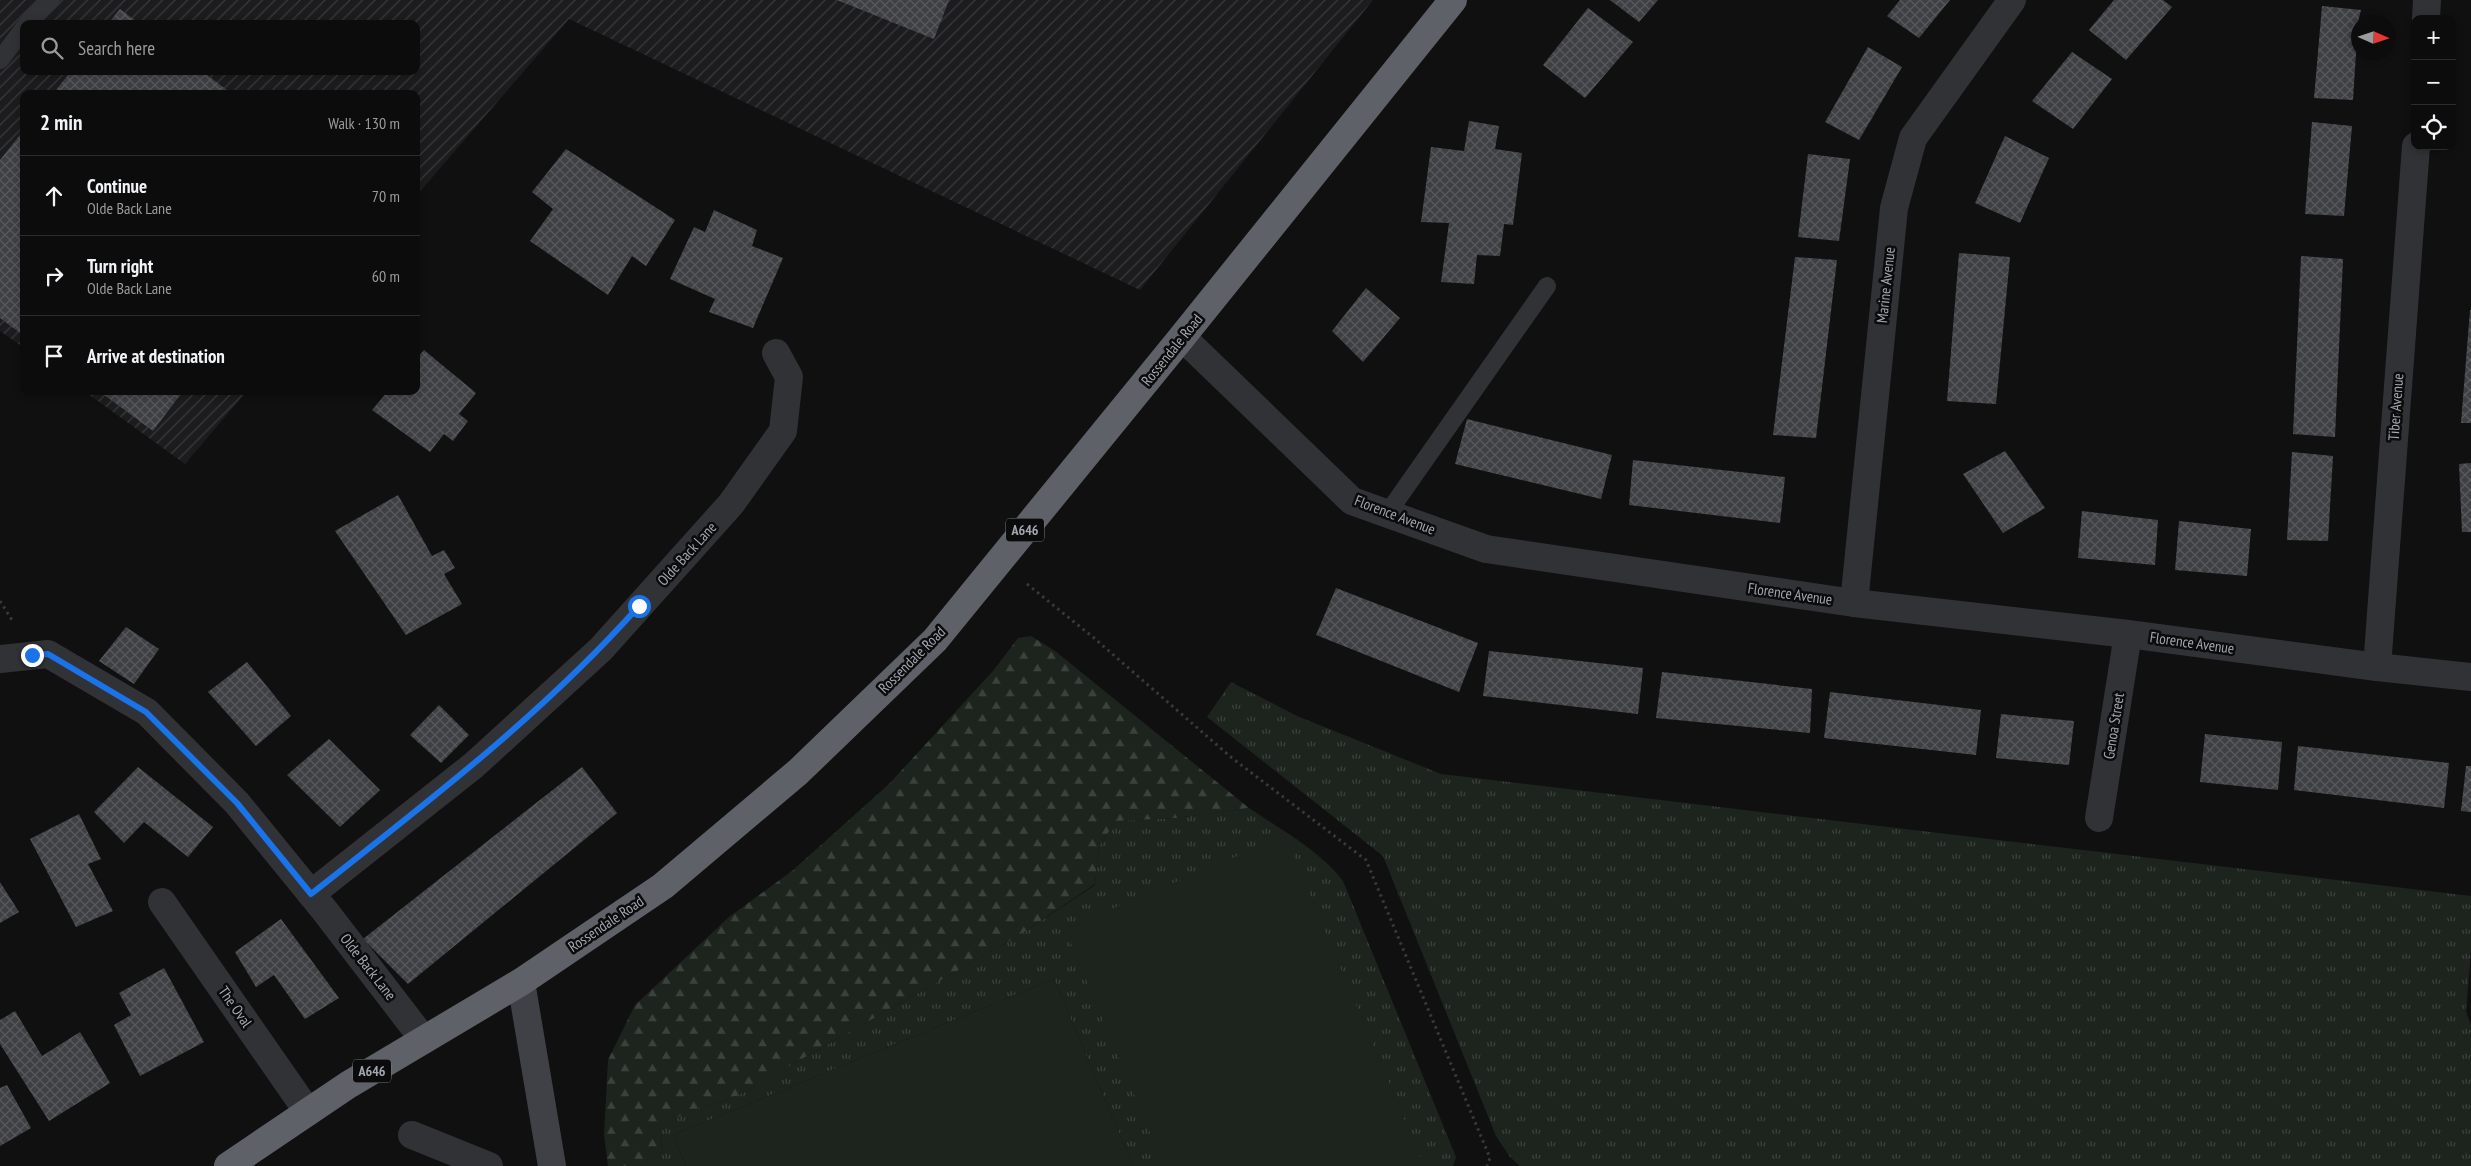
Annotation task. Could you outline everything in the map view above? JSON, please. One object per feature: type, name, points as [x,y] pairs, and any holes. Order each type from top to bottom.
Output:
[{"type":"highway","name":"Rossendale Road","points":[[228,1166],[348,1085],[521,982],[663,886],[798,772],[935,640],[1453,0]]},
{"type":"street","name":"Marine Avenue","points":[[1854,603],[1894,208],[1912,138],[2012,0]]},
{"type":"street","points":[[2426,15],[2427,0]]},
{"type":"street","name":"Tiber Avenue","points":[[2376,667],[2416,150]]},
{"type":"street","name":"Florence Avenue","points":[[1182,337],[1352,501],[1486,549],[1854,603],[2128,634],[2376,667],[2471,677]]},
{"type":"street","name":"Olde Back Lane","points":[[311,894],[474,765],[602,649],[731,504],[783,432],[789,377],[776,354]]},
{"type":"street","name":"Genoa Street","points":[[2099,818],[2128,634]]},
{"type":"street","name":"Olde Back Lane","points":[[0,659],[48,654],[146,712],[237,803],[311,894],[424,1040]]},
{"type":"street","name":"The Oval","points":[[162,902],[308,1112]]},
{"type":"street","points":[[521,982],[552,1166]]},
{"type":"street","points":[[412,1135],[489,1166]]},
{"type":"lane","points":[[31,20],[51,0]]},
{"type":"lane","points":[[0,60],[20,33]]},
{"type":"lane","points":[[1387,514],[1547,286]]},
{"type":"path","points":[[1000,561],[1094,638],[1232,758],[1366,860],[1490,1158],[1487,1166]]},
{"type":"shaded area","points":[[0,0],[1373,0],[1140,290],[569,19],[420,191],[420,90],[20,90],[20,345],[0,331]]},
{"type":"shaded area","points":[[90,395],[244,395],[185,464]]},
{"type":"green space","points":[[1031,636],[1055,651],[1249,808],[1176,818],[1116,821],[1099,846],[1095,884],[1015,938],[733,1098],[685,1112],[662,1130],[661,1155],[639,1166],[608,1166],[604,1135],[608,1060],[635,1005],[729,917],[792,871],[889,784],[993,671],[1018,638]]},
{"type":"green space","points":[[1231,682],[1297,716],[1441,774],[2471,896],[2471,951],[2466,1011],[2471,1026],[2471,1166],[1520,1166],[1510,1157],[1496,1136],[1383,856],[1207,717]]},
{"type":"green space","points":[[1249,808],[1311,850],[1343,881],[1456,1157],[1453,1166],[1133,1166],[1054,979],[673,1135],[686,1166],[639,1166],[661,1155],[662,1130],[685,1112],[733,1098],[1015,938],[1095,885],[1099,846],[1116,821],[1176,818]]},
{"type":"green space","points":[[1285,836],[1424,1166],[1164,1166],[1065,929]]},
{"type":"green space","points":[[1054,979],[1133,1166],[686,1166],[673,1135]]},
{"type":"building","points":[[837,0],[949,0],[934,39]]},
{"type":"building","points":[[1610,0],[1658,0],[1639,22]]},
{"type":"building","points":[[1900,0],[1950,0],[1919,38],[1887,16]]},
{"type":"building","points":[[2114,0],[2163,0],[2172,7],[2126,60],[2089,30]]},
{"type":"building","points":[[2322,6],[2361,10],[2360,15],[2351,15],[2351,60],[2356,60],[2353,100],[2314,98]]},
{"type":"building","points":[[1588,8],[1633,42],[1585,98],[1543,65]]},
{"type":"building","points":[[120,9],[135,20],[111,20]]},
{"type":"building","points":[[1868,47],[1902,67],[1859,140],[1825,122]]},
{"type":"building","points":[[2072,52],[2112,79],[2073,129],[2032,101]]},
{"type":"building","points":[[68,75],[207,75],[227,90],[56,90]]},
{"type":"building","points":[[1469,121],[1499,126],[1495,149],[1522,153],[1513,225],[1504,224],[1500,256],[1477,255],[1474,284],[1441,282],[1449,223],[1421,222],[1431,147],[1464,151]]},
{"type":"building","points":[[2312,122],[2352,126],[2344,216],[2305,214]]},
{"type":"building","points":[[20,135],[20,333],[0,318],[0,160]]},
{"type":"building","points":[[2005,136],[2049,158],[2020,223],[1975,203]]},
{"type":"building","points":[[566,149],[675,220],[646,266],[632,256],[608,295],[530,241],[553,209],[532,192]]},
{"type":"building","points":[[1808,154],[1850,159],[1839,241],[1798,237]]},
{"type":"building","points":[[714,210],[757,230],[752,246],[783,258],[753,328],[709,312],[715,299],[670,279],[694,227],[705,232]]},
{"type":"building","points":[[1959,253],[2010,257],[1996,404],[1947,401]]},
{"type":"building","points":[[2301,256],[2343,259],[2335,437],[2293,434]]},
{"type":"building","points":[[1795,257],[1837,260],[1816,438],[1773,435]]},
{"type":"building","points":[[1366,288],[1400,318],[1363,362],[1332,331]]},
{"type":"building","points":[[2470,310],[2471,423],[2461,423]]},
{"type":"building","points":[[424,350],[476,393],[459,414],[468,421],[453,441],[444,434],[430,452],[372,410],[385,395],[420,395],[420,354]]},
{"type":"building","points":[[104,395],[180,395],[153,431]]},
{"type":"building","points":[[1467,419],[1612,455],[1601,499],[1455,464]]},
{"type":"building","points":[[2005,451],[2045,508],[2003,533],[1963,474]]},
{"type":"building","points":[[2292,452],[2333,456],[2328,541],[2287,540]]},
{"type":"building","points":[[1633,460],[1785,477],[1780,523],[1629,505]]},
{"type":"building","points":[[2471,463],[2471,532],[2462,532],[2459,464]]},
{"type":"building","points":[[398,495],[432,556],[444,550],[455,568],[444,574],[462,604],[406,635],[335,531]]},
{"type":"building","points":[[2082,511],[2158,520],[2155,565],[2078,558]]},
{"type":"building","points":[[2179,521],[2251,529],[2247,576],[2175,570]]},
{"type":"building","points":[[1336,588],[1478,643],[1459,692],[1316,635]]},
{"type":"building","points":[[126,627],[159,649],[134,684],[99,661]]},
{"type":"building","points":[[1489,651],[1643,668],[1638,714],[1483,696]]},
{"type":"building","points":[[247,662],[291,716],[256,746],[208,692]]},
{"type":"building","points":[[1662,672],[1812,689],[1810,733],[1656,718]]},
{"type":"building","points":[[1830,692],[1981,710],[1976,755],[1824,738]]},
{"type":"building","points":[[439,705],[469,735],[441,763],[410,735]]},
{"type":"building","points":[[2001,714],[2074,721],[2069,765],[1996,758]]},
{"type":"building","points":[[2205,734],[2282,742],[2278,790],[2200,782]]},
{"type":"building","points":[[329,739],[380,790],[340,827],[287,775]]},
{"type":"building","points":[[2298,746],[2449,763],[2444,808],[2294,790]]},
{"type":"building","points":[[2466,766],[2471,766],[2471,812],[2461,811]]},
{"type":"building","points":[[138,767],[213,827],[188,857],[144,822],[124,843],[94,812]]},
{"type":"building","points":[[582,767],[617,813],[408,984],[363,939]]},
{"type":"building","points":[[79,814],[101,859],[88,864],[113,911],[76,927],[30,839]]},
{"type":"building","points":[[0,882],[19,912],[0,923]]},
{"type":"building","points":[[281,919],[339,998],[305,1019],[274,975],[256,987],[235,952]]},
{"type":"building","points":[[164,968],[204,1042],[140,1076],[114,1025],[131,1015],[119,993]]},
{"type":"building","points":[[15,1011],[42,1056],[80,1032],[110,1083],[49,1121],[0,1044],[0,1020]]},
{"type":"building","points":[[7,1085],[31,1128],[0,1146],[0,1088]]},
{"type":"route","points":[[32,655],[48,654],[146,712],[237,803],[311,894],[474,765],[602,649],[639,606]]}]
